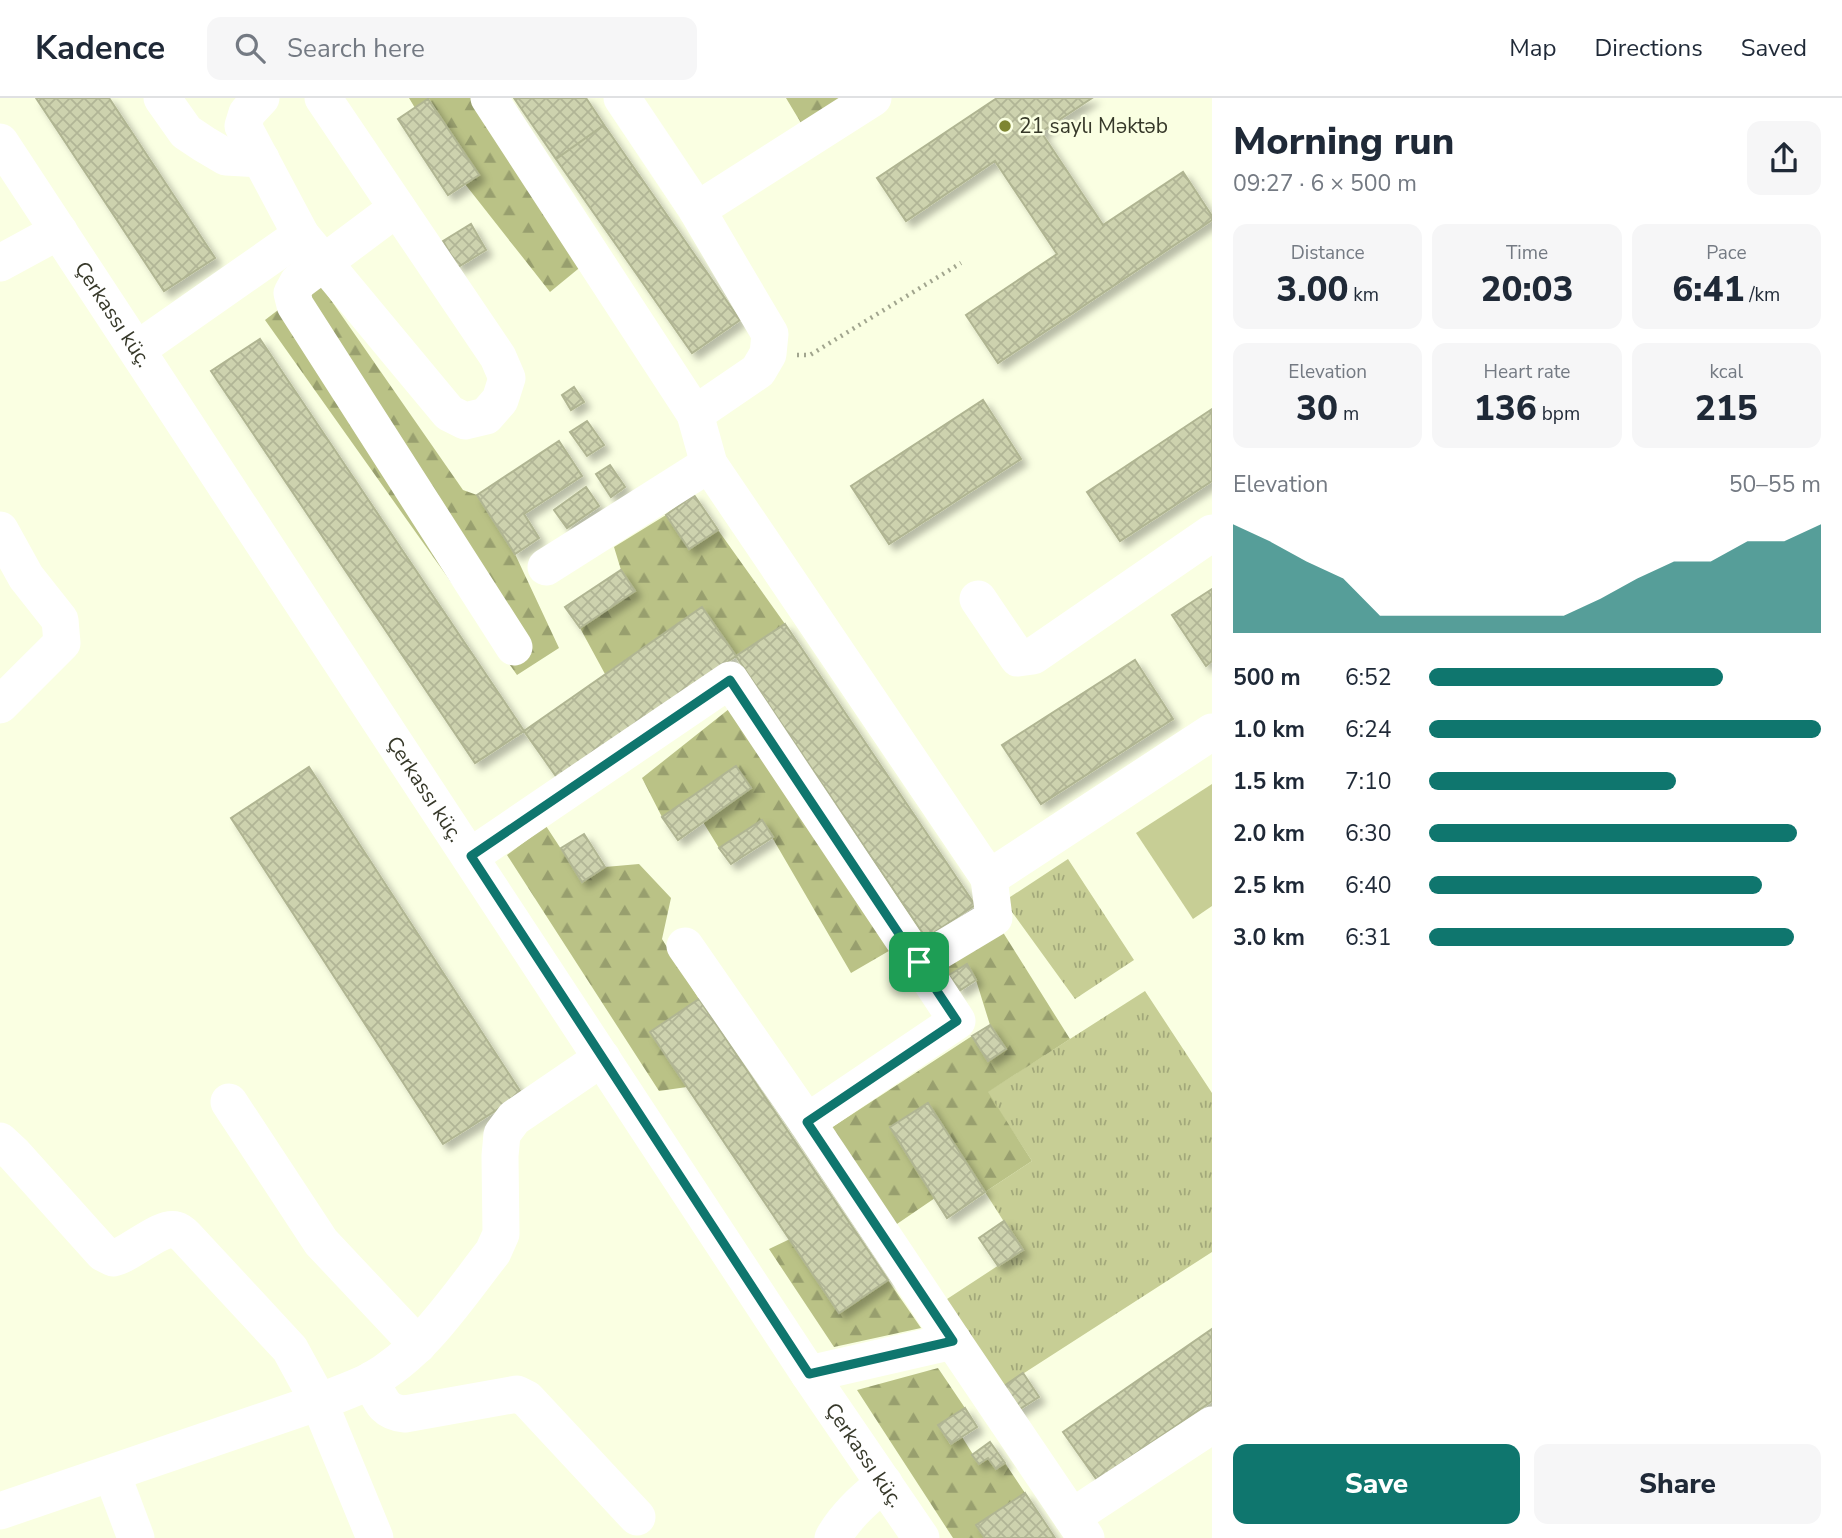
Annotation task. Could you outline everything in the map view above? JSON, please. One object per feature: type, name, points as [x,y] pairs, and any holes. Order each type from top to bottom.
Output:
[{"type":"street","points":[[162,98],[186,132],[204,144],[226,157],[261,159]]},
{"type":"street","points":[[261,98],[247,113],[243,126],[312,249],[449,413],[465,421],[486,416],[500,400],[507,378],[498,358],[323,98]]},
{"type":"street","points":[[489,98],[695,414],[709,464],[989,878],[994,918],[919,962]]},
{"type":"street","points":[[622,98],[697,210],[770,334],[768,354],[758,371],[695,414]]},
{"type":"street","points":[[697,210],[873,98]]},
{"type":"street","name":"Çerkassı küç.","points":[[0,142],[809,1374],[921,1538]]},
{"type":"street","points":[[138,349],[312,249],[397,208]]},
{"type":"street","points":[[0,263],[58,231]]},
{"type":"street","points":[[312,249],[292,293],[295,305],[514,647]]},
{"type":"street","points":[[546,567],[709,464]]},
{"type":"street","points":[[0,530],[26,577],[60,620],[62,643],[0,705]]},
{"type":"street","points":[[978,599],[1018,658],[1033,656],[1212,533]]},
{"type":"street","points":[[471,856],[730,680],[957,1021],[807,1122]]},
{"type":"street","points":[[989,878],[1212,732]]},
{"type":"street","points":[[685,946],[807,1122],[1079,1528],[1212,1425]]},
{"type":"street","points":[[0,1511],[319,1402],[371,1380],[418,1345],[493,1252],[501,1234],[502,1134],[514,1118],[602,1058]]},
{"type":"street","points":[[229,1102],[321,1242],[418,1345]]},
{"type":"street","points":[[0,1141],[103,1253],[113,1258],[122,1256],[166,1230],[176,1230],[186,1237],[290,1349],[319,1402],[375,1538]]},
{"type":"street","points":[[809,1374],[953,1341]]},
{"type":"street","points":[[371,1380],[385,1407],[394,1413],[405,1414],[517,1394],[527,1399],[637,1517]]},
{"type":"street","points":[[112,1474],[136,1538]]},
{"type":"street","points":[[832,1538],[856,1507],[884,1483]]},
{"type":"path","points":[[768,354],[810,355],[961,263]]},
{"type":"green space","points":[[409,98],[481,98],[589,260],[550,292],[465,184],[479,175],[429,99],[415,108]]},
{"type":"green space","points":[[786,98],[841,98],[801,123]]},
{"type":"green space","points":[[317,280],[463,490],[477,495],[515,554],[559,648],[517,675],[265,320]]},
{"type":"green space","points":[[666,515],[689,549],[718,530],[785,624],[736,656],[702,607],[605,674],[580,628],[635,591],[621,570],[614,547]]},
{"type":"green space","points":[[734,705],[894,948],[851,973],[762,820],[719,848],[703,822],[751,788],[736,766],[662,817],[642,778]]},
{"type":"green space","points":[[1212,784],[1212,906],[1193,919],[1136,833]]},
{"type":"green space","points":[[546,826],[582,881],[605,867],[639,864],[671,898],[662,939],[699,999],[650,1032],[687,1087],[659,1091],[507,855]]},
{"type":"green space","points":[[1068,859],[1134,960],[1075,999],[1004,901]]},
{"type":"green space","points":[[994,918],[1070,1039],[988,1092],[1032,1161],[985,1192],[928,1103],[890,1127],[935,1198],[894,1226],[831,1128],[972,1036],[988,1061],[1006,1049],[990,1025],[976,980],[967,965],[949,975],[936,953]]},
{"type":"green space","points":[[1145,991],[1212,1093],[1212,1252],[1001,1388],[944,1301],[1022,1250],[985,1192],[1032,1161],[987,1092]]},
{"type":"green space","points":[[790,1239],[888,1280],[921,1328],[834,1347],[769,1249]]},
{"type":"green space","points":[[938,1368],[965,1408],[938,1425],[950,1444],[962,1437],[979,1464],[988,1458],[996,1469],[1005,1463],[1025,1493],[977,1525],[985,1538],[953,1538],[857,1390]]},
{"type":"building","points":[[36,98],[109,98],[215,258],[164,291]]},
{"type":"building","points":[[514,98],[586,98],[604,125],[556,159]]},
{"type":"building","name":"21 saylı Məktəb","points":[[997,98],[1092,98],[1041,132],[1103,225],[1183,172],[1212,216],[1212,220],[998,363],[966,315],[1057,254],[995,161],[906,221],[877,178]]},
{"type":"building","points":[[428,99],[479,175],[448,195],[398,119]]},
{"type":"building","points":[[604,125],[740,320],[692,353],[556,159]]},
{"type":"building","points":[[471,224],[486,250],[458,267],[443,241]]},
{"type":"building","points":[[260,339],[524,731],[475,763],[211,371]]},
{"type":"building","points":[[574,387],[584,402],[571,410],[562,395]]},
{"type":"building","points":[[983,400],[1021,459],[889,544],[851,486]]},
{"type":"building","points":[[1212,409],[1212,481],[1120,541],[1087,492]]},
{"type":"building","points":[[587,421],[604,445],[587,456],[570,432]]},
{"type":"building","points":[[559,441],[582,476],[524,514],[539,538],[515,554],[477,495]]},
{"type":"building","points":[[610,465],[625,487],[611,497],[596,474]]},
{"type":"building","points":[[586,487],[599,506],[567,528],[554,510]]},
{"type":"building","points":[[694,495],[718,530],[689,549],[666,515]]},
{"type":"building","points":[[621,570],[635,591],[580,628],[565,607]]},
{"type":"building","points":[[1212,589],[1212,661],[1206,666],[1172,615]]},
{"type":"building","points":[[702,607],[736,656],[558,779],[524,731]]},
{"type":"building","points":[[785,624],[975,905],[926,938],[736,656]]},
{"type":"building","points":[[1135,660],[1173,719],[1041,804],[1002,745]]},
{"type":"building","points":[[736,766],[751,788],[678,840],[662,817]]},
{"type":"building","points":[[309,767],[522,1094],[443,1144],[231,818]]},
{"type":"building","points":[[762,820],[773,837],[731,864],[719,848]]},
{"type":"building","points":[[584,834],[605,867],[582,882],[561,848]]},
{"type":"building","points":[[967,964],[976,980],[959,991],[949,975]]},
{"type":"building","points":[[699,999],[888,1280],[839,1313],[650,1032]]},
{"type":"building","points":[[990,1025],[1006,1049],[988,1061],[972,1036]]},
{"type":"building","points":[[928,1103],[985,1192],[947,1218],[890,1127]]},
{"type":"building","points":[[1004,1221],[1023,1250],[998,1266],[979,1238]]},
{"type":"building","points":[[1212,1329],[1212,1401],[1097,1480],[1063,1432]]},
{"type":"building","points":[[1023,1373],[1039,1397],[1015,1412],[1001,1388]]},
{"type":"building","points":[[965,1408],[977,1427],[951,1444],[938,1425]]},
{"type":"building","points":[[990,1442],[1005,1463],[996,1469],[988,1458],[979,1464],[972,1455]]},
{"type":"building","points":[[1025,1493],[1055,1538],[985,1538],[976,1525]]},
{"type":"place","name":"21 saylı Məktəb","points":[[1005,126]]},
{"type":"route","points":[[730,680],[919,962],[957,1021],[807,1122],[953,1341],[809,1374],[471,856],[730,680]]}]
